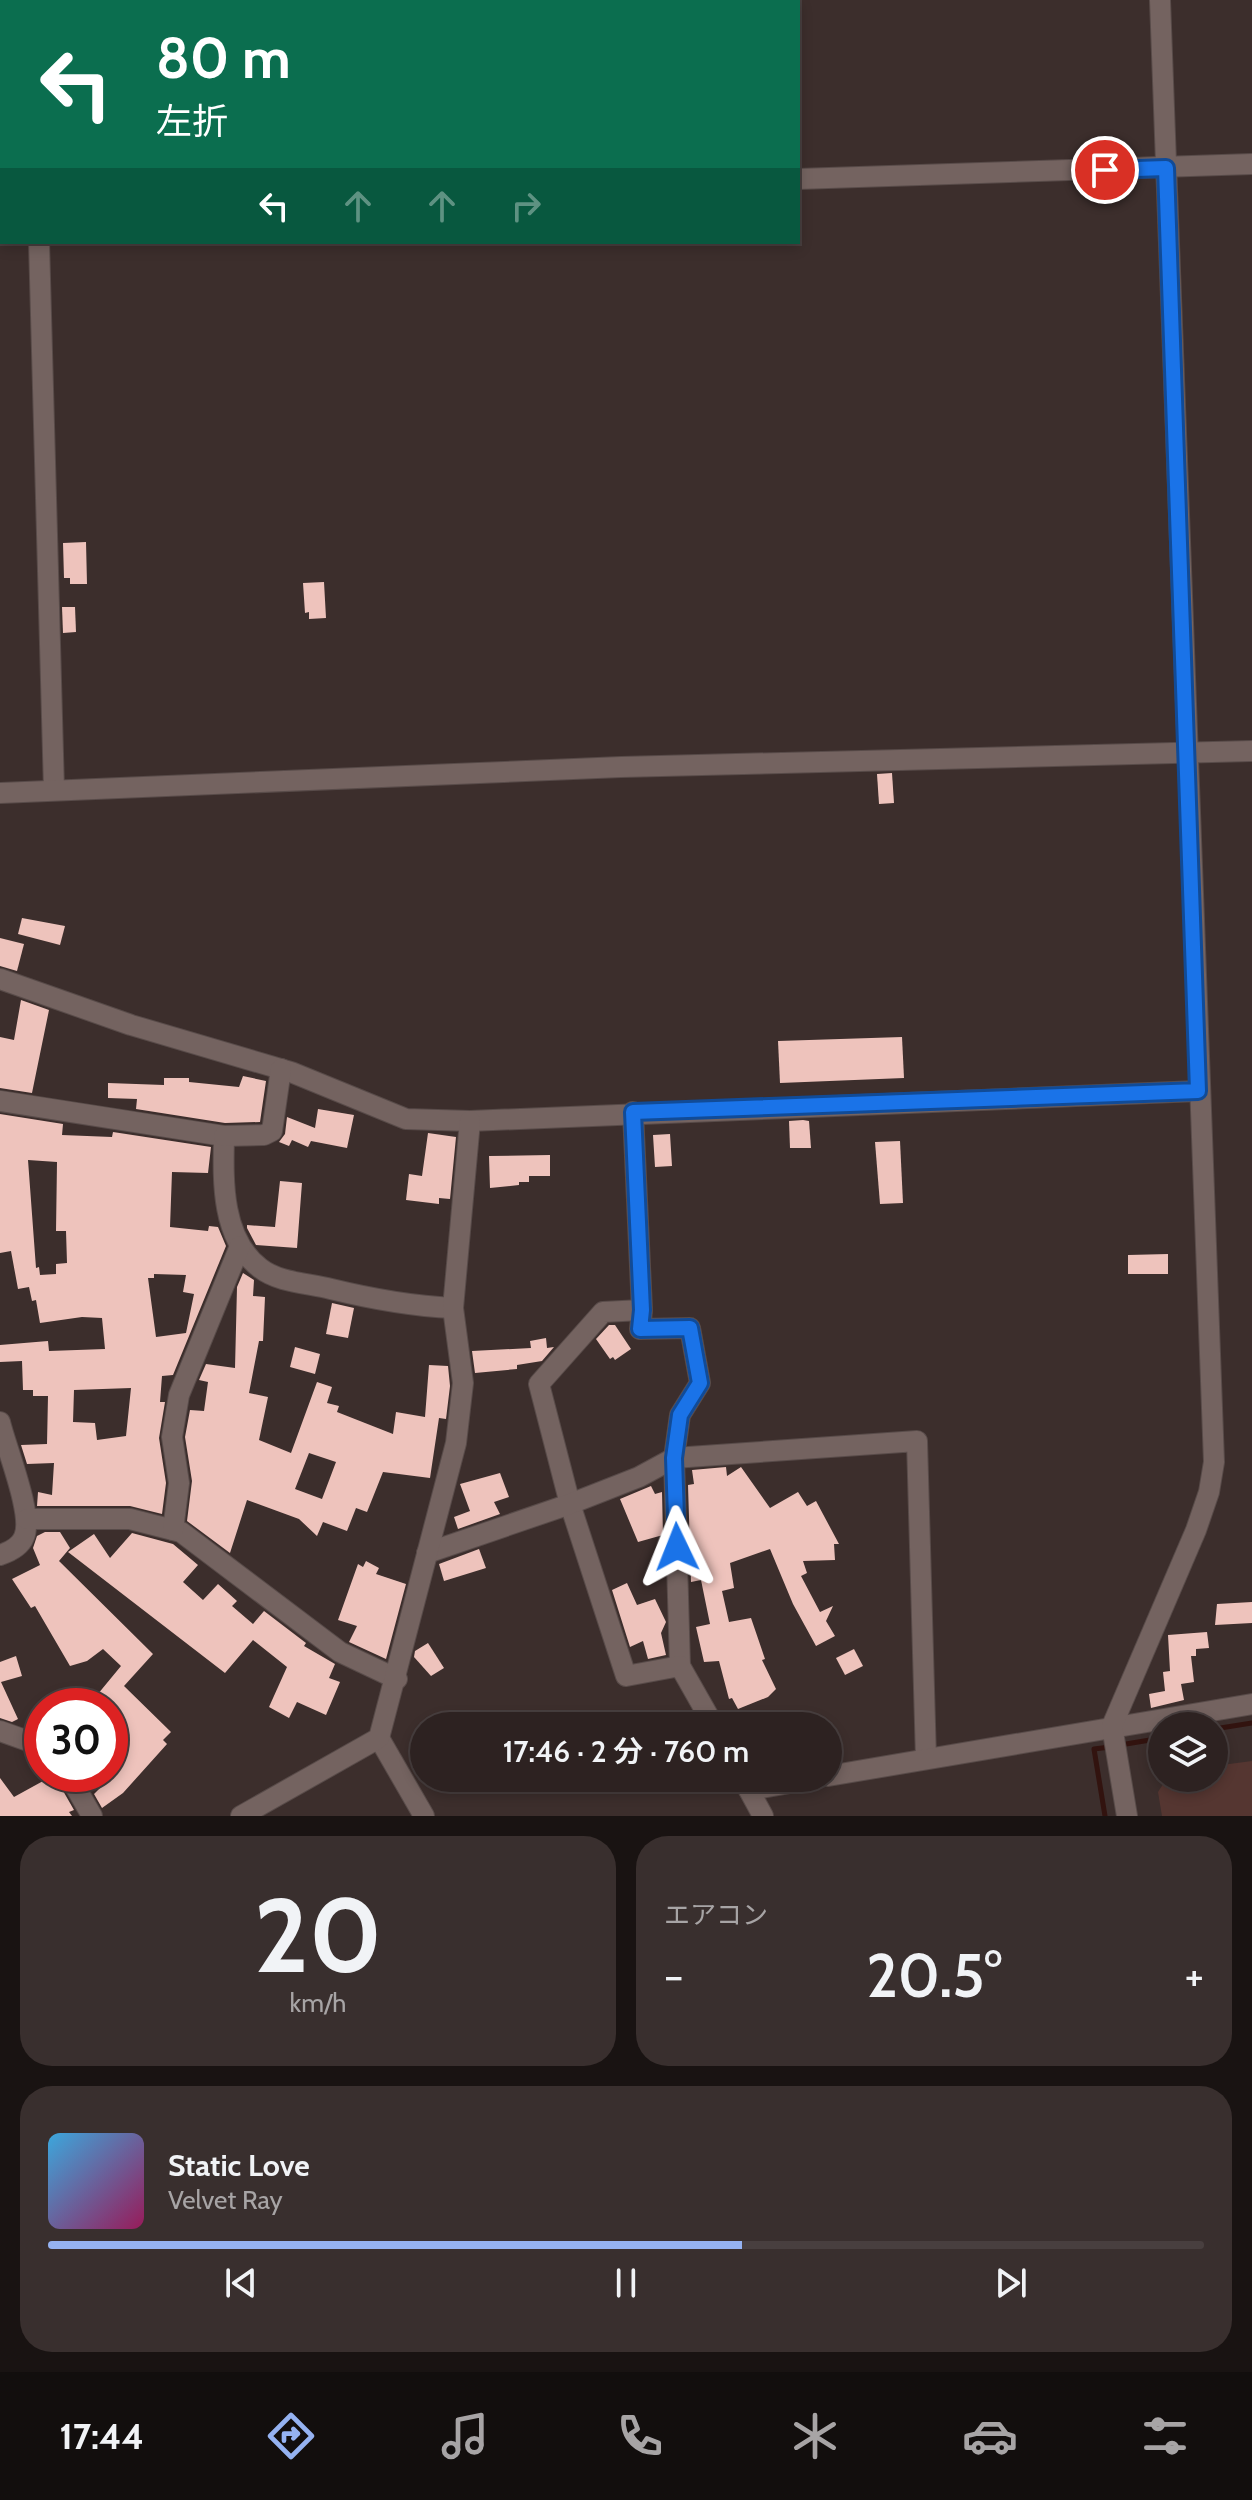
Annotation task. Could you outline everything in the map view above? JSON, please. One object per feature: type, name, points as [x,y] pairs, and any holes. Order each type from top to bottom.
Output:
[{"type":"street","points":[[1127,1816],[1112,1729],[1196,1530],[1209,1492],[1214,1462],[1160,0]]},
{"type":"street","points":[[800,179],[1252,164]]},
{"type":"street","points":[[39,244],[54,790]]},
{"type":"street","points":[[0,793],[621,767],[1252,751]]},
{"type":"street","points":[[0,979],[131,1025],[281,1069],[406,1119],[470,1121],[1198,1091]]},
{"type":"street","points":[[0,1101],[224,1136],[264,1135],[272,1131],[281,1069]]},
{"type":"street","points":[[633,1112],[642,1310],[640,1329],[690,1328],[700,1383],[680,1415],[674,1458],[680,1666],[706,1712]]},
{"type":"street","points":[[241,1816],[379,1738],[397,1679],[456,1443],[463,1383],[453,1308],[470,1121]]},
{"type":"street","points":[[224,1136],[223,1191],[240,1246],[261,1269],[283,1279],[373,1300],[453,1308]]},
{"type":"street","points":[[173,1530],[179,1483],[172,1437],[179,1395],[240,1246]]},
{"type":"street","points":[[642,1310],[603,1312],[539,1384],[570,1504],[626,1676],[680,1666]]},
{"type":"street","points":[[0,1422],[27,1519],[24,1539],[12,1551],[0,1555]]},
{"type":"street","points":[[427,1553],[570,1504],[639,1477],[674,1458],[917,1441],[926,1759]]},
{"type":"street","points":[[27,1519],[130,1519],[173,1530],[340,1652],[397,1679]]},
{"type":"street","points":[[842,1774],[1252,1704]]},
{"type":"street","points":[[0,1731],[24,1740]]},
{"type":"street","points":[[379,1738],[424,1816]]},
{"type":"street","points":[[78,1792],[90,1815]]},
{"type":"street","points":[[750,1792],[763,1816]]},
{"type":"shaded area","points":[[1252,1761],[1252,1816],[1162,1816],[1158,1792],[1228,1792],[1228,1764]]},
{"type":"building","points":[[86,542],[87,584],[70,584],[70,578],[64,578],[63,543]]},
{"type":"building","points":[[324,582],[326,618],[309,619],[309,612],[305,613],[303,583]]},
{"type":"building","points":[[62,607],[75,607],[76,632],[63,633]]},
{"type":"building","points":[[892,773],[894,803],[879,804],[877,774]]},
{"type":"building","points":[[22,918],[65,926],[60,945],[18,934]]},
{"type":"building","points":[[0,938],[24,944],[17,971],[0,966]]},
{"type":"building","points":[[21,1000],[49,1010],[32,1093],[0,1088],[0,1037],[14,1040]]},
{"type":"building","points":[[902,1037],[904,1078],[780,1083],[778,1041]]},
{"type":"building","points":[[243,1076],[266,1081],[260,1122],[225,1123],[136,1109],[137,1099],[108,1098],[108,1083],[164,1085],[164,1078],[189,1078],[189,1082],[239,1087]]},
{"type":"building","points":[[318,1109],[354,1115],[347,1148],[311,1141],[308,1147],[292,1140],[289,1146],[279,1142],[285,1134],[287,1117],[315,1128]]},
{"type":"building","points":[[0,1114],[63,1124],[62,1135],[112,1137],[113,1132],[211,1147],[208,1173],[172,1172],[170,1227],[208,1231],[209,1226],[218,1227],[226,1246],[173,1375],[162,1376],[160,1402],[165,1402],[159,1438],[166,1483],[162,1514],[130,1506],[37,1506],[38,1492],[52,1495],[54,1463],[27,1464],[21,1445],[47,1444],[48,1396],[33,1396],[33,1390],[23,1390],[22,1361],[0,1362],[0,1345],[48,1341],[49,1351],[105,1349],[102,1318],[82,1317],[40,1323],[36,1300],[32,1301],[29,1287],[18,1289],[11,1251],[0,1253]],"holes":[[[28,1160],[57,1162],[56,1231],[66,1231],[67,1263],[56,1264],[56,1274],[40,1275],[39,1267],[36,1268]],[[154,1274],[186,1275],[183,1292],[194,1294],[186,1333],[156,1337],[148,1278],[154,1278]],[[131,1388],[126,1436],[97,1440],[95,1423],[73,1422],[74,1390]]]},
{"type":"building","points":[[789,1121],[809,1121],[811,1148],[790,1148]]},
{"type":"building","points":[[428,1133],[456,1137],[450,1199],[439,1198],[439,1204],[406,1200],[409,1174],[422,1176]]},
{"type":"building","points":[[670,1134],[672,1166],[655,1167],[653,1135]]},
{"type":"building","points":[[900,1141],[903,1203],[880,1204],[875,1142]]},
{"type":"building","points":[[550,1155],[550,1176],[529,1176],[529,1182],[490,1188],[489,1156]]},
{"type":"building","points":[[280,1181],[302,1183],[297,1248],[256,1245],[247,1228],[247,1225],[275,1227]]},
{"type":"building","points":[[1168,1254],[1168,1274],[1128,1274],[1128,1255]]},
{"type":"building","points":[[243,1273],[254,1280],[253,1296],[265,1297],[263,1341],[259,1341],[249,1393],[268,1397],[259,1440],[291,1453],[317,1382],[332,1387],[327,1403],[339,1406],[337,1412],[393,1434],[396,1412],[425,1417],[429,1365],[448,1366],[450,1386],[446,1419],[439,1418],[430,1478],[383,1472],[367,1512],[356,1508],[347,1531],[323,1522],[317,1536],[299,1519],[247,1500],[230,1553],[187,1521],[192,1481],[185,1437],[190,1410],[204,1411],[208,1382],[199,1380],[206,1364],[235,1368],[237,1287]],"holes":[[[309,1453],[336,1462],[322,1499],[295,1489]]]},
{"type":"building","points":[[332,1303],[354,1308],[348,1338],[326,1334]]},
{"type":"building","points":[[609,1325],[615,1325],[631,1349],[615,1360],[613,1357],[610,1359],[596,1339]]},
{"type":"building","points":[[546,1338],[547,1348],[554,1347],[542,1361],[517,1365],[517,1369],[475,1373],[472,1351],[531,1348],[530,1341]]},
{"type":"building","points":[[295,1347],[320,1354],[315,1374],[290,1367]]},
{"type":"building","points":[[726,1467],[727,1476],[741,1467],[770,1508],[798,1492],[807,1506],[816,1501],[839,1544],[834,1544],[835,1560],[803,1561],[807,1573],[801,1576],[820,1612],[833,1606],[826,1621],[835,1636],[816,1646],[793,1604],[770,1549],[730,1563],[734,1588],[722,1591],[729,1622],[751,1618],[765,1659],[762,1660],[776,1689],[768,1697],[738,1709],[732,1698],[729,1699],[719,1661],[704,1662],[696,1627],[710,1624],[701,1580],[691,1582],[688,1485],[694,1484],[692,1470]]},
{"type":"building","points":[[500,1473],[509,1497],[494,1502],[500,1514],[458,1529],[454,1517],[470,1511],[460,1484]]},
{"type":"building","points":[[651,1486],[655,1494],[662,1492],[663,1535],[638,1542],[620,1499]]},
{"type":"building","points":[[45,1532],[60,1532],[70,1548],[59,1561],[153,1654],[124,1686],[126,1688],[103,1688],[121,1666],[103,1649],[87,1661],[70,1666],[35,1606],[31,1608],[12,1579],[40,1565],[33,1548],[37,1536]]},
{"type":"building","points":[[132,1533],[173,1544],[198,1565],[183,1582],[203,1600],[218,1584],[237,1601],[232,1606],[253,1624],[264,1611],[306,1643],[304,1646],[335,1664],[329,1678],[340,1682],[326,1715],[297,1702],[289,1718],[269,1707],[287,1667],[253,1640],[225,1673],[68,1552],[94,1534],[110,1558]]},
{"type":"building","points":[[479,1549],[486,1568],[444,1581],[439,1564]]},
{"type":"building","points":[[366,1561],[379,1568],[376,1574],[406,1584],[386,1659],[349,1642],[357,1626],[338,1620],[358,1564],[363,1567]]},
{"type":"building","points":[[627,1583],[637,1605],[655,1599],[666,1622],[661,1633],[666,1655],[648,1659],[643,1641],[630,1647],[612,1590]]},
{"type":"building","points":[[1252,1602],[1252,1623],[1215,1625],[1217,1604]]},
{"type":"building","points":[[1207,1632],[1209,1648],[1196,1649],[1196,1656],[1191,1656],[1194,1682],[1181,1684],[1184,1700],[1151,1708],[1149,1694],[1165,1691],[1163,1672],[1170,1671],[1168,1635]]},
{"type":"building","points":[[428,1643],[444,1668],[431,1676],[414,1657],[415,1651]]},
{"type":"building","points":[[854,1649],[863,1666],[845,1675],[836,1658]]},
{"type":"building","points":[[16,1656],[22,1676],[1,1682],[18,1719],[12,1722],[0,1718],[0,1662]]},
{"type":"building","points":[[128,1690],[171,1732],[163,1740],[167,1744],[128,1787]]},
{"type":"building","points":[[0,1778],[14,1797],[24,1792],[64,1792],[74,1810],[69,1812],[72,1816],[0,1816]]},
{"type":"building","points":[[96,1792],[124,1792],[102,1808],[94,1794]]},
{"type":"waterway","points":[[1228,1727],[1252,1723]]},
{"type":"waterway","points":[[1120,1745],[1148,1740]]},
{"type":"waterway","points":[[1105,1816],[1094,1749],[1110,1747]]},
{"type":"route","points":[[677,1547],[674,1458],[680,1415],[700,1383],[690,1328],[640,1329],[642,1310],[633,1112],[1198,1091],[1166,168],[1105,170]]}]
